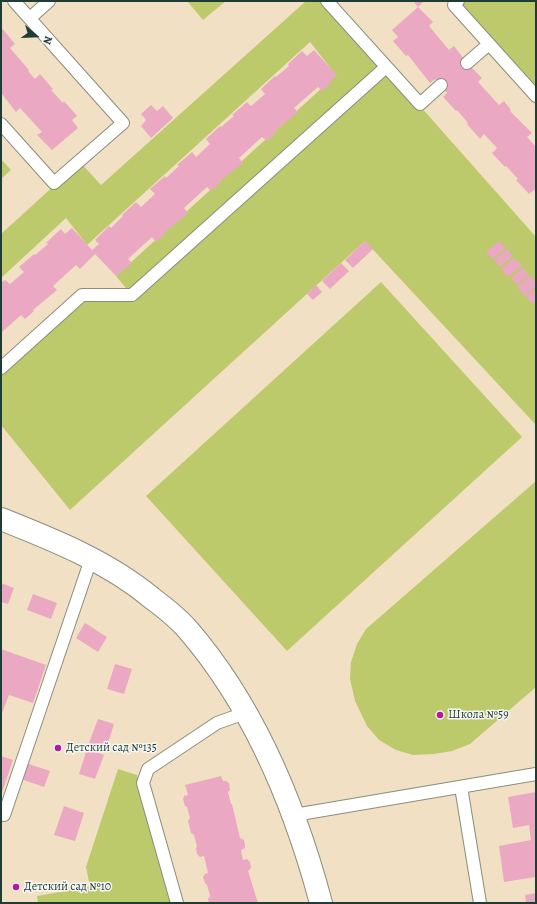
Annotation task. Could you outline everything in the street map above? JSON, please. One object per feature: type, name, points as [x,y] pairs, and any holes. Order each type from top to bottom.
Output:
[{"type":"street","points":[[1,519],[47,537],[120,575],[152,598],[188,630],[210,658],[233,692],[263,745],[294,815],[321,903]]},
{"type":"lane","points":[[1,124],[54,183],[123,123],[14,1]]},
{"type":"lane","points":[[30,18],[50,1]]},
{"type":"lane","points":[[327,1],[420,104],[441,86]]},
{"type":"lane","points":[[458,1],[454,5],[536,96]]},
{"type":"lane","points":[[467,63],[489,44]]},
{"type":"lane","points":[[1,368],[82,295],[132,296],[386,67]]},
{"type":"lane","points":[[4,815],[91,559]]},
{"type":"lane","points":[[177,903],[143,783],[144,780],[148,769],[217,722],[245,713]]},
{"type":"lane","points":[[294,815],[536,774]]},
{"type":"lane","points":[[461,787],[480,903]]},
{"type":"green space","points":[[187,1],[226,1],[203,20]]},
{"type":"green space","points":[[306,1],[327,1],[536,237],[536,425],[365,241],[70,510],[1,425],[1,368],[82,295],[129,292],[116,276],[336,75],[310,42],[87,245],[66,218],[1,278],[1,234],[80,162],[101,185]]},
{"type":"green space","points":[[458,1],[536,1],[536,96]]},
{"type":"green space","points":[[1,159],[11,170],[1,179]]},
{"type":"green space","points":[[381,282],[522,437],[287,651],[146,496]]},
{"type":"green space","points":[[536,481],[536,687],[470,744],[452,751],[434,754],[413,755],[396,750],[379,740],[367,726],[355,701],[350,679],[351,662],[357,644],[366,629]]},
{"type":"green space","points":[[118,769],[137,775],[174,903],[38,903],[37,896],[90,887],[86,867]]},
{"type":"building","points":[[413,1],[424,1],[418,7]]},
{"type":"building","points":[[418,7],[433,22],[429,26],[449,50],[454,46],[467,63],[482,78],[478,82],[499,105],[504,101],[511,110],[510,111],[532,133],[527,137],[536,147],[536,192],[534,190],[529,194],[516,180],[518,179],[492,153],[497,148],[484,134],[480,139],[457,110],[456,111],[443,97],[447,93],[435,79],[430,83],[408,55],[406,56],[393,41],[398,37],[392,30]]},
{"type":"building","points":[[1,27],[15,44],[10,48],[29,70],[28,71],[35,79],[40,74],[53,89],[51,90],[63,103],[64,101],[77,116],[72,120],[78,128],[52,150],[37,135],[42,132],[20,108],[16,112],[2,94],[1,95]]},
{"type":"building","points":[[314,50],[337,75],[330,82],[331,83],[322,91],[318,87],[294,108],[298,112],[274,132],[276,133],[267,141],[262,137],[239,158],[243,163],[219,182],[220,183],[211,191],[207,187],[184,208],[188,213],[164,233],[165,234],[156,242],[152,237],[128,259],[132,263],[116,276],[95,254],[80,269],[76,265],[53,286],[57,290],[33,310],[34,311],[25,319],[21,315],[1,333],[1,283],[5,280],[10,284],[24,272],[19,267],[48,244],[46,243],[61,229],[65,234],[72,228],[92,250],[99,244],[95,240],[109,226],[111,228],[136,202],[141,207],[155,194],[150,189],[165,176],[166,178],[179,166],[177,165],[192,152],[196,157],[210,144],[206,139],[234,116],[232,115],[247,102],[251,106],[265,94],[261,89],[289,66],[288,64],[302,51],[307,56]]},
{"type":"building","points":[[151,105],[157,111],[163,106],[173,118],[151,138],[141,126],[146,120],[141,114]]},
{"type":"building","points":[[365,241],[373,249],[353,268],[345,260]]},
{"type":"building","points":[[499,241],[506,248],[493,259],[486,252]]},
{"type":"building","points":[[507,249],[513,256],[500,267],[494,260]]},
{"type":"building","points":[[514,258],[522,266],[508,277],[501,269]]},
{"type":"building","points":[[341,263],[349,271],[330,289],[322,281]]},
{"type":"building","points":[[523,268],[529,275],[517,285],[511,278]]},
{"type":"building","points":[[530,276],[536,282],[536,286],[525,296],[517,287]]},
{"type":"building","points":[[316,285],[322,292],[313,300],[307,294]]},
{"type":"building","points":[[536,288],[536,300],[532,304],[526,296]]},
{"type":"building","points":[[1,583],[14,588],[8,604],[1,602]]},
{"type":"building","points":[[33,594],[57,603],[51,619],[27,610]]},
{"type":"building","points":[[85,623],[107,637],[98,652],[76,638]]},
{"type":"building","points":[[1,649],[46,665],[33,703],[9,695],[1,716]]},
{"type":"building","points":[[115,664],[132,669],[124,694],[107,689]]},
{"type":"building","points":[[98,719],[114,724],[106,749],[89,743]]},
{"type":"building","points":[[87,749],[104,755],[95,779],[79,774]]},
{"type":"building","points":[[1,756],[13,760],[1,795]]},
{"type":"building","points":[[26,763],[50,771],[44,787],[21,779]]},
{"type":"building","points":[[221,776],[223,781],[229,783],[230,790],[228,792],[231,804],[240,838],[244,840],[245,845],[245,848],[241,850],[243,860],[247,859],[250,862],[251,868],[248,871],[258,903],[209,903],[208,899],[210,896],[203,877],[208,873],[204,856],[200,857],[197,854],[197,846],[194,835],[191,833],[188,821],[190,818],[183,799],[184,796],[188,795],[185,785]]},
{"type":"building","points":[[536,792],[536,877],[504,882],[499,846],[531,840],[529,825],[513,828],[508,797]]},
{"type":"building","points":[[64,806],[84,813],[75,841],[54,835]]},
{"type":"building","points":[[536,893],[536,903],[526,903],[525,895]]},
{"type":"place","name":"Школа №59","points":[[440,715]]},
{"type":"place","name":"Детский сад №135","points":[[58,748]]},
{"type":"place","name":"Детский сад №10","points":[[16,887]]}]
